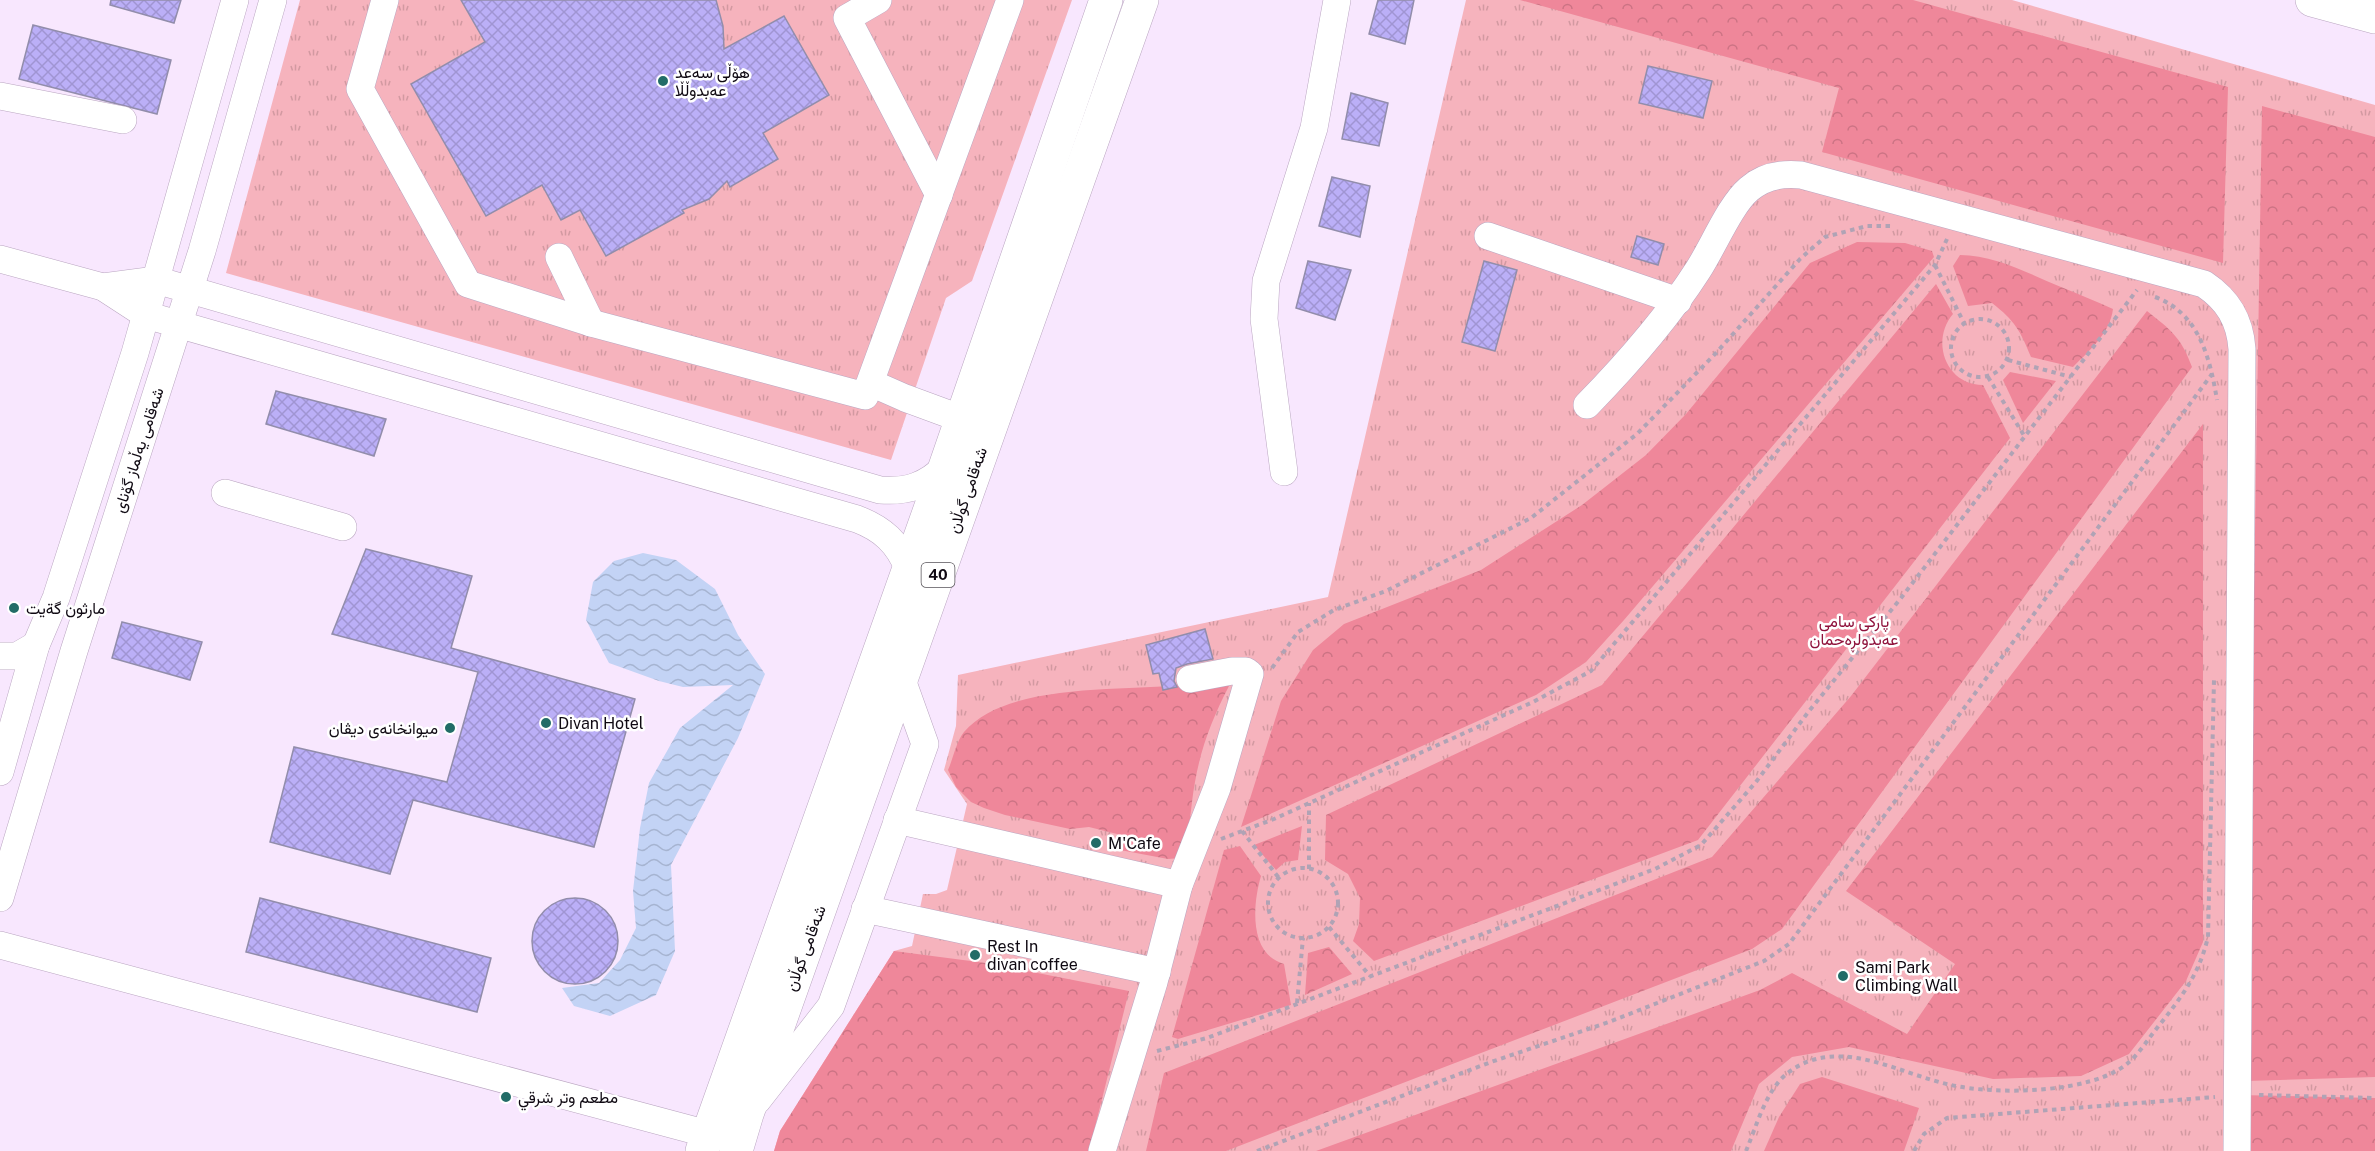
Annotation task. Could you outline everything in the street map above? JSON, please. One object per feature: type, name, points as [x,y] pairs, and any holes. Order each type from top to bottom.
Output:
[{"type":"main road","name":"شەقامی گوڵان","points":[[715,1145],[747,1113],[908,568],[962,419],[1106,0]]},
{"type":"main road","name":"شەقامی گوڵان","points":[[715,1145],[818,870],[901,677],[1142,0]]},
{"type":"main road","points":[[2312,0],[2375,18]]},
{"type":"street","name":"شەقامی یەڵماز گۆنای","points":[[4,760],[36,645],[60,587],[146,315],[235,0]]},
{"type":"street","name":"شەقامی یەڵماز گۆنای","points":[[0,898],[74,651],[190,290],[273,0]]},
{"type":"street","points":[[386,0],[360,89],[468,284],[591,323],[866,396],[1010,0]]},
{"type":"street","points":[[879,0],[847,18],[939,195]]},
{"type":"street","points":[[1284,472],[1264,318],[1266,281],[1314,128],[1337,0]]},
{"type":"street","points":[[0,96],[123,120]]},
{"type":"street","points":[[1587,405],[1642,346],[1678,301],[1742,196],[1767,178],[1789,174],[1801,175],[2204,284],[2231,309],[2241,335],[2242,349],[2237,1151]]},
{"type":"street","points":[[1488,236],[1678,301]]},
{"type":"street","points":[[559,257],[591,323]]},
{"type":"street","points":[[0,259],[103,287],[146,315],[857,519],[871,524],[891,539],[902,554],[908,568]]},
{"type":"street","points":[[103,287],[156,280],[866,486],[894,491],[909,489],[922,485],[945,467]]},
{"type":"street","points":[[871,383],[962,419]]},
{"type":"street","points":[[857,519],[866,518],[877,506],[877,498],[873,490],[866,486]]},
{"type":"street","points":[[225,493],[343,527]]},
{"type":"street","points":[[0,656],[17,656],[36,645]]},
{"type":"street","points":[[1102,1151],[1156,972],[1179,885],[1217,788],[1250,674],[1246,671],[1232,671],[1190,679]]},
{"type":"street","points":[[747,1113],[831,1006],[925,744],[901,677]]},
{"type":"street","points":[[0,708],[2,709],[4,760]]},
{"type":"street","points":[[897,820],[1179,885]]},
{"type":"street","points":[[866,909],[1156,972]]},
{"type":"street","points":[[0,945],[715,1145]]},
{"type":"path","points":[[1271,670],[1298,632],[1334,610],[1386,591],[1531,518],[1637,435],[1800,259],[1825,237],[1868,226],[1895,225]]},
{"type":"path","points":[[1937,236],[1959,241]]},
{"type":"path","points":[[1220,839],[1309,803],[1533,702],[1591,671],[1935,265],[1947,238]]},
{"type":"path","points":[[1935,265],[1964,323]]},
{"type":"path","points":[[2129,288],[2169,302],[2195,328],[2208,355],[2218,407]]},
{"type":"path","points":[[1157,1041],[1153,1052],[1207,1038],[1655,869],[1701,845],[1756,782],[2137,290]]},
{"type":"path","points":[[1979,318],[1993,321],[2005,331],[2010,345],[2008,360],[2001,371],[1988,377],[1971,377],[1957,368],[1950,352],[1953,335],[1964,323],[1979,318]]},
{"type":"path","points":[[2008,360],[2071,377]]},
{"type":"path","points":[[1257,1151],[1491,1062],[1610,1022],[1764,961],[1789,944],[2213,374]]},
{"type":"path","points":[[1988,377],[2025,437]]},
{"type":"path","points":[[1746,1151],[1776,1085],[1790,1072],[1806,1063],[1839,1055],[1877,1062],[1953,1086],[1996,1090],[2037,1091],[2068,1088],[2109,1074],[2128,1064],[2186,991],[2203,957],[2208,938],[2215,670]]},
{"type":"path","points":[[1309,803],[1309,869]]},
{"type":"path","points":[[1217,849],[1223,828]]},
{"type":"path","points":[[1242,831],[1279,878]]},
{"type":"path","points":[[1309,869],[1323,875],[1332,883],[1337,893],[1338,904],[1336,915],[1329,927],[1312,937],[1303,938],[1289,935],[1279,929],[1272,920],[1268,908],[1269,896],[1273,885],[1279,878],[1291,870],[1309,869]]},
{"type":"path","points":[[1329,927],[1370,976]]},
{"type":"path","points":[[1297,1004],[1303,938]]},
{"type":"path","points":[[1914,1151],[1924,1134],[1947,1118],[2238,1095],[2375,1098]]},
{"type":"green space","points":[[300,0],[1072,0],[972,281],[946,298],[891,460],[226,273]]},
{"type":"green space","name":"پارکی سامی عەبدولڕەحمان","points":[[1466,0],[2012,0],[2375,105],[2375,1151],[774,1151],[780,1131],[894,951],[912,946],[923,894],[936,894],[947,890],[967,804],[944,770],[956,726],[958,675],[1328,597]]},
{"type":"green space","points":[[1520,0],[1913,0],[2228,87],[2223,263],[1822,152],[1839,88]]},
{"type":"green space","points":[[2262,106],[2375,137],[2375,1077],[2246,1081]]},
{"type":"green space","points":[[1857,242],[1905,243],[1932,251],[1934,257],[1586,662],[1536,695],[1241,827],[1281,701],[1313,650],[1344,624],[1481,570],[1582,505],[1646,455],[1686,414],[1810,263]]},
{"type":"green space","points":[[1960,255],[1986,258],[2012,266],[2113,309],[2108,326],[2098,341],[2073,367],[2031,357],[2016,327],[1992,303],[1968,306],[1953,266]]},
{"type":"green space","points":[[1936,284],[1953,314],[1946,325],[1943,336],[1946,360],[1951,370],[1959,378],[1983,385],[2010,438],[1698,840],[1374,961],[1353,941],[1359,924],[1360,898],[1348,874],[1325,860],[1326,815],[1602,685]]},
{"type":"green space","points":[[2147,311],[2174,335],[2184,348],[2192,367],[1782,929],[1752,949],[1226,1151],[1146,1151],[1164,1073],[1712,857],[1851,696]]},
{"type":"green space","points":[[2010,372],[2056,381],[2023,423],[2003,380]]},
{"type":"green space","points":[[2203,424],[2203,942],[2186,981],[2129,1054],[2081,1076],[1993,1079],[1849,1047],[1792,1057],[1759,1084],[1731,1151],[1316,1151],[1760,990],[1792,973],[1907,1034],[1955,964],[1846,891]]},
{"type":"green space","points":[[1189,684],[1229,686],[1204,744],[1184,849],[1180,858],[1168,859],[1120,850],[1121,835],[1089,827],[1070,829],[1005,815],[984,808],[971,802],[956,787],[948,770],[964,732],[983,716],[1009,704],[1069,692]]},
{"type":"green space","points":[[1302,826],[1298,860],[1285,862],[1276,870],[1254,845]]},
{"type":"green space","points":[[1240,846],[1261,876],[1255,913],[1259,939],[1264,950],[1272,958],[1284,964],[1291,1005],[1178,1039],[1172,1037],[1224,850]]},
{"type":"green space","points":[[1329,947],[1352,974],[1305,995],[1308,953]]},
{"type":"green space","points":[[894,951],[986,963],[1129,991],[1089,1151],[774,1151],[780,1131]]},
{"type":"green space","name":"Sami Park Climbing Wall","points":[[1846,953],[1864,966],[1840,998],[1822,985]]},
{"type":"green space","points":[[1822,1077],[1919,1108],[1904,1151],[1764,1151],[1779,1117],[1800,1084]]},
{"type":"green space","points":[[2238,1095],[2375,1098],[2375,1151],[2237,1151]]},
{"type":"water","points":[[643,553],[676,560],[715,589],[738,635],[765,674],[738,738],[671,865],[675,951],[656,995],[610,1016],[574,1006],[562,988],[599,983],[620,960],[636,928],[633,891],[640,828],[649,783],[680,728],[733,685],[683,687],[609,663],[586,620],[593,582],[614,561]]},
{"type":"building","points":[[111,0],[181,0],[174,23],[110,5]]},
{"type":"building","points":[[461,0],[716,0],[723,26],[724,49],[784,16],[829,95],[763,133],[778,159],[730,187],[727,181],[709,199],[682,210],[684,213],[606,256],[580,210],[561,220],[542,185],[486,216],[411,84],[485,42]]},
{"type":"building","points":[[1378,0],[1414,0],[1405,44],[1369,34]]},
{"type":"building","points":[[33,25],[171,60],[157,114],[19,79]]},
{"type":"building","points":[[1648,66],[1712,81],[1703,118],[1639,103]]},
{"type":"building","points":[[1351,93],[1388,103],[1379,146],[1342,139]]},
{"type":"building","points":[[1332,177],[1370,186],[1360,237],[1319,226]]},
{"type":"building","points":[[1637,236],[1664,244],[1658,265],[1631,257]]},
{"type":"building","points":[[1308,261],[1351,270],[1335,320],[1296,308]]},
{"type":"building","points":[[1484,261],[1517,270],[1495,351],[1462,342]]},
{"type":"building","points":[[276,391],[386,419],[374,456],[266,424]]},
{"type":"building","name":"Divan Hotel","points":[[366,549],[472,576],[451,648],[635,699],[594,847],[413,800],[390,874],[270,842],[294,747],[447,782],[478,672],[332,634]]},
{"type":"building","points":[[122,622],[202,642],[190,680],[112,658]]},
{"type":"building","points":[[1205,629],[1213,659],[1176,668],[1174,681],[1177,687],[1163,690],[1159,673],[1153,674],[1146,645]]},
{"type":"building","points":[[260,898],[491,958],[477,1012],[246,952]]},
{"type":"building","points":[[575,898],[599,905],[611,917],[618,941],[611,965],[599,977],[575,984],[551,977],[539,965],[532,941],[539,917],[551,905]]},
{"type":"place","name":"ھۆڵی سەعد عەبدوڵڵا","points":[[663,81]]},
{"type":"place","name":"مارثون گةيت","points":[[14,608]]},
{"type":"place","name":"Divan Hotel","points":[[546,723]]},
{"type":"place","name":"میوانخانەی دیڤان","points":[[450,728]]},
{"type":"place","name":"M'Cafe","points":[[1096,843]]},
{"type":"place","name":"Rest In divan coffee","points":[[975,955]]},
{"type":"place","name":"Sami Park Climbing Wall","points":[[1843,976]]},
{"type":"place","name":"مطعم وتر شرقي","points":[[506,1097]]}]
